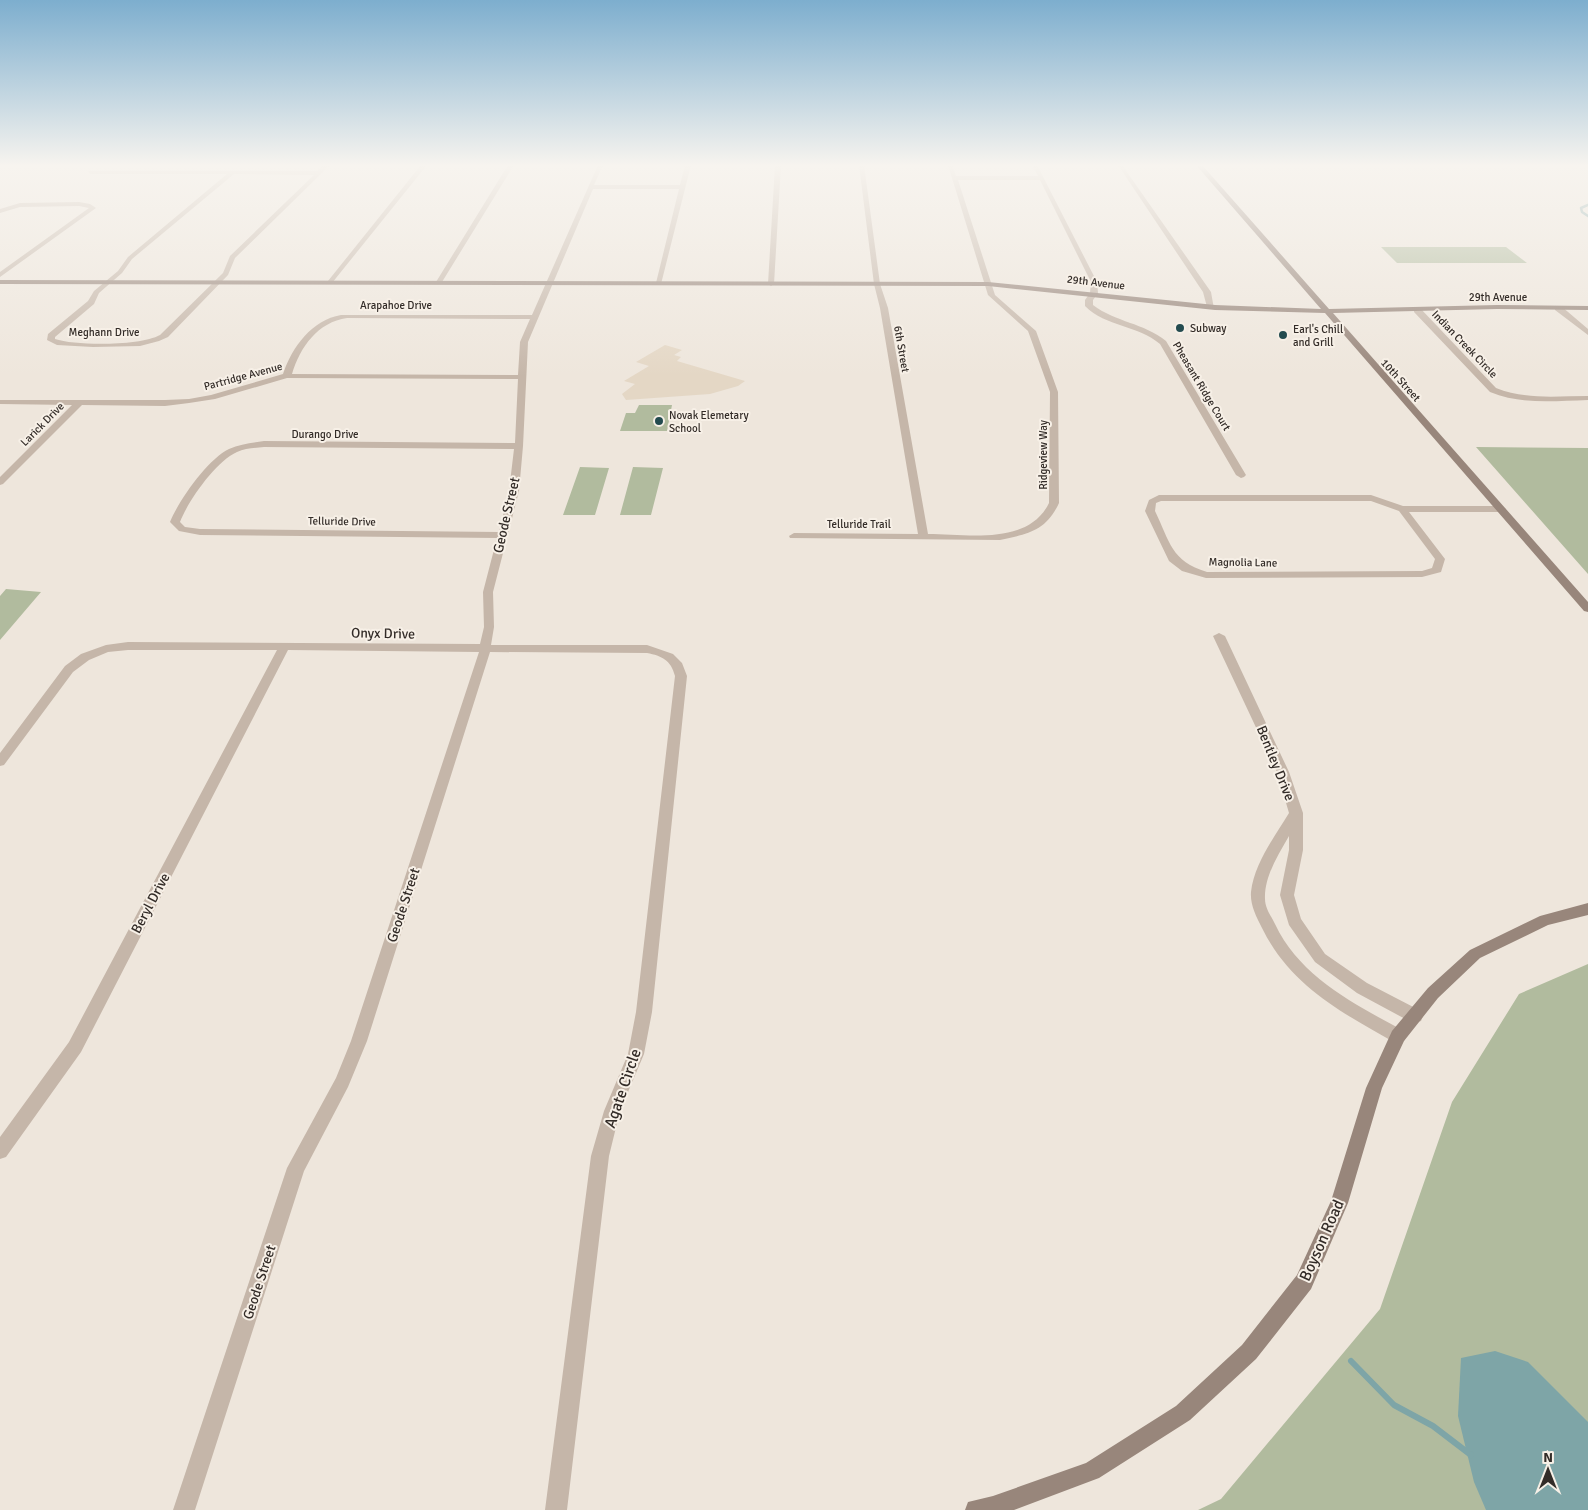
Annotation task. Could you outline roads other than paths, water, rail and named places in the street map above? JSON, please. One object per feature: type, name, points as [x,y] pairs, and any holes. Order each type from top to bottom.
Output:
[{"type":"street","points":[[0,275],[56,235]]},
{"type":"street","points":[[107,283],[120,272],[130,258],[157,235]]},
{"type":"street","points":[[218,283],[226,274],[232,257],[254,235]]},
{"type":"street","points":[[330,282],[367,235]]},
{"type":"street","points":[[439,282],[468,235]]},
{"type":"street","name":"Geode Street","points":[[184,1510],[296,1168],[342,1082],[359,1040],[485,649],[489,627],[488,592],[514,491],[519,446],[524,342],[570,235]]},
{"type":"street","points":[[659,283],[670,235]]},
{"type":"street","points":[[771,284],[774,235]]},
{"type":"street","name":"6th Street","points":[[870,235],[877,284],[884,308],[923,536]]},
{"type":"street","name":"Ridgeview Way","points":[[923,536],[1000,537],[1026,531],[1042,523],[1050,514],[1054,504],[1054,392],[1032,331],[1027,324],[997,302],[988,284],[972,235]]},
{"type":"street","points":[[1071,235],[1094,282],[1094,293]]},
{"type":"street","points":[[1168,235],[1207,292],[1211,307]]},
{"type":"street","name":"10th Street","points":[[1260,235],[1588,609]]},
{"type":"street","name":"29th Avenue","points":[[0,282],[988,284],[1094,293],[1211,307],[1326,312],[1468,308],[1588,308]]},
{"type":"street","name":"Meghann Drive","points":[[107,283],[96,292],[91,302],[51,336],[50,340],[64,344],[141,344],[158,339],[165,335],[218,283]]},
{"type":"street","name":"Pheasant Ridge Court","points":[[1094,293],[1089,300],[1089,306],[1095,311],[1140,327],[1156,335],[1163,343],[1241,475]]},
{"type":"street","points":[[1558,308],[1588,333]]},
{"type":"street","name":"Indian Creek Circle","points":[[1416,310],[1493,390],[1503,395],[1518,398],[1588,398]]},
{"type":"street","name":"Arapahoe Drive","points":[[287,376],[290,365],[318,327],[335,318],[347,316],[535,317]]},
{"type":"street","name":"Partridge Avenue","points":[[0,402],[164,403],[189,401],[287,376],[521,377]]},
{"type":"street","name":"Larick Drive","points":[[0,482],[79,403]]},
{"type":"street","name":"Durango Drive","points":[[182,529],[175,522],[179,512],[221,458],[232,451],[247,446],[264,444],[519,446]]},
{"type":"street","name":"Magnolia Lane","points":[[1402,509],[1440,559],[1438,570],[1422,574],[1206,575],[1186,569],[1173,559],[1150,511],[1152,502],[1159,498],[1371,498],[1402,509],[1501,509]]},
{"type":"street","name":"Telluride Drive","points":[[182,529],[200,532],[502,535]]},
{"type":"street","name":"Telluride Trail","points":[[794,536],[923,536]]},
{"type":"street","name":"Bentley Drive","points":[[1219,636],[1283,772],[1296,813],[1296,850],[1287,895],[1294,921],[1320,958],[1362,988],[1415,1016]]},
{"type":"street","name":"Onyx Drive","points":[[0,762],[69,669],[85,657],[106,649],[128,646],[647,649],[666,653],[678,664]]},
{"type":"street","name":"Beryl Drive","points":[[0,1151],[74,1047],[284,647]]},
{"type":"street","name":"Agate Circle","points":[[556,1510],[600,1156],[612,1111],[636,1054],[644,1012],[681,676],[678,664]]},
{"type":"street","points":[[1296,813],[1270,857],[1261,881],[1258,900],[1271,935],[1299,973],[1342,1005],[1398,1036]]},
{"type":"street","name":"Boyson Road","points":[[976,1510],[993,1507],[1092,1471],[1183,1414],[1249,1352],[1304,1282],[1339,1203],[1374,1088],[1398,1036],[1433,993],[1475,954],[1545,920],[1588,910]]},
{"type":"water","points":[[1495,1351],[1528,1362],[1588,1422],[1588,1510],[1486,1510],[1474,1482],[1458,1416],[1461,1358]]},
{"type":"waterway","points":[[1351,1361],[1394,1405],[1433,1426],[1471,1455]]},
{"type":"place","name":"Subway","points":[[1180,328]]},
{"type":"place","name":"Earl's Chill and Grill","points":[[1283,335]]},
{"type":"place","name":"Novak Elemetary School","points":[[659,421]]}]
